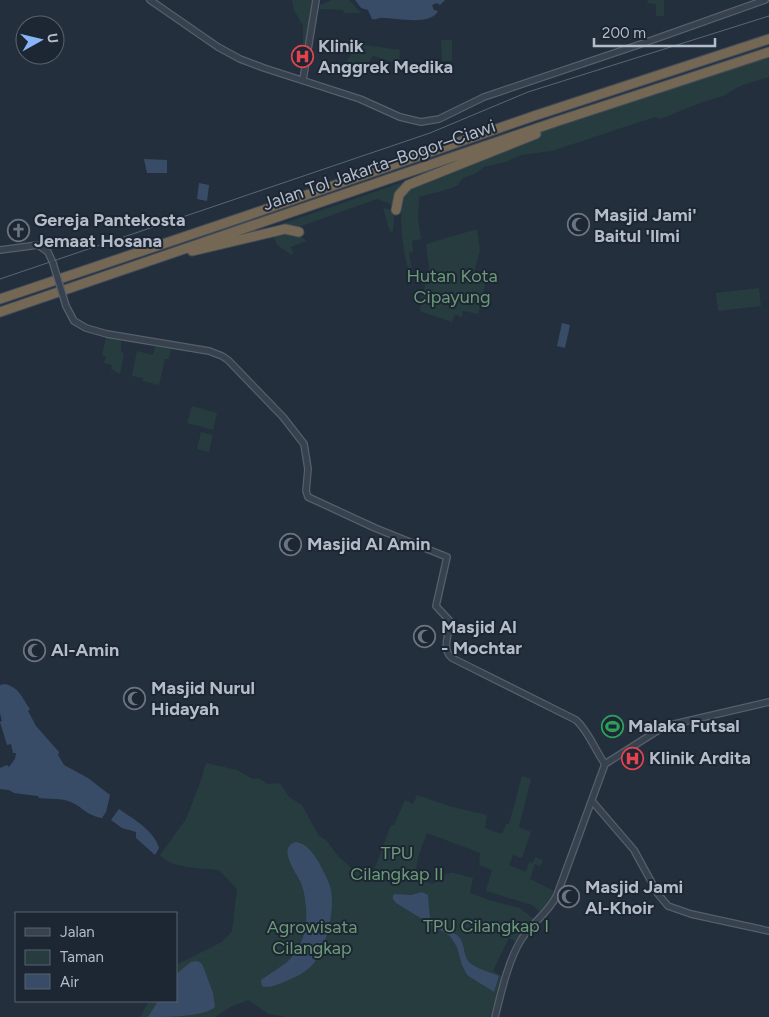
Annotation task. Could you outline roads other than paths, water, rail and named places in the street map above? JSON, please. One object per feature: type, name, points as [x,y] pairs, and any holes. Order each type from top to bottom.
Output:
[{"type":"highway","name":"Jalan Tol Jakarta–Bogor–Ciawi","points":[[0,299],[534,116],[769,39]]},
{"type":"highway","name":"Jalan Tol Jakarta–Bogor–Ciawi","points":[[0,312],[558,121],[769,52]]},
{"type":"highway","points":[[396,210],[399,195],[408,185],[521,141],[558,121]]},
{"type":"highway","points":[[176,252],[208,248],[285,228],[299,232]]},
{"type":"street","points":[[150,0],[233,56],[264,68],[370,102],[406,119],[424,122],[439,119],[484,97],[765,0]]},
{"type":"street","points":[[303,80],[316,0]]},
{"type":"street","points":[[0,250],[38,245],[48,252],[66,306],[74,321],[82,326],[91,330],[209,351],[222,356],[283,417],[304,444],[308,469],[306,491],[308,497],[410,543],[446,556],[447,562],[436,606],[450,624],[447,654],[576,720],[584,727],[595,750],[605,764]]},
{"type":"street","points":[[495,1017],[512,957],[526,933],[552,904],[562,883],[605,764],[656,731],[670,725],[769,702]]},
{"type":"street","points":[[592,801],[634,850],[658,894],[668,906],[691,914],[769,931]]},
{"type":"water","points":[[355,0],[445,0],[440,5],[437,3],[432,5],[434,10],[438,11],[434,16],[413,20],[372,19],[368,10],[361,8]]},
{"type":"water","points":[[144,159],[167,160],[167,173],[147,173]]},
{"type":"water","points":[[199,183],[209,185],[207,201],[197,199]]},
{"type":"water","points":[[562,323],[570,325],[565,348],[557,346]]},
{"type":"water","points":[[5,684],[14,688],[20,694],[30,709],[28,711],[36,726],[59,752],[58,755],[64,765],[88,778],[110,795],[106,812],[102,818],[92,815],[67,801],[39,798],[38,796],[0,789],[0,768],[7,765],[9,767],[15,759],[16,753],[13,753],[11,744],[7,745],[0,722],[2,721],[0,713],[0,685]]},
{"type":"water","points":[[119,809],[148,830],[153,836],[159,848],[155,855],[136,838],[136,832],[122,828],[111,820]]},
{"type":"water","points":[[296,842],[311,852],[318,861],[329,883],[332,904],[329,926],[319,956],[311,966],[284,982],[265,987],[262,986],[261,980],[292,957],[298,949],[306,925],[304,892],[288,854],[288,849]]},
{"type":"water","points":[[422,892],[428,895],[430,919],[460,938],[470,963],[499,976],[494,992],[467,975],[457,947],[450,936],[396,903],[393,899],[393,895],[396,894],[411,895]]},
{"type":"water","points":[[197,961],[203,966],[213,993],[215,1007],[194,1015],[148,1017],[157,1002],[178,1002],[178,972],[191,962]]},
{"type":"tram line","points":[[0,279],[430,133],[528,92],[769,16]]},
{"type":"place","name":"Klinik Anggrek Medika","points":[[302,56]]},
{"type":"place","name":"Masjid Jami' Baitul 'Ilmi","points":[[578,225]]},
{"type":"place","name":"Gereja Pantekosta Jemaat Hosana","points":[[18,230]]},
{"type":"place","name":"Masjid Al Amin","points":[[291,544]]},
{"type":"place","name":"Masjid Al - Mochtar","points":[[425,637]]},
{"type":"place","name":"Al-Amin","points":[[35,650]]},
{"type":"place","name":"Masjid Nurul Hidayah","points":[[135,698]]},
{"type":"place","name":"Malaka Futsal","points":[[612,726]]},
{"type":"place","name":"Klinik Ardita","points":[[633,758]]},
{"type":"place","name":"Masjid Jami Al-Khoir","points":[[569,897]]},
{"type":"park label","name":"Hutan Kota Cipayung","points":[[452,286]]},
{"type":"park label","name":"TPU Cilangkap II","points":[[397,863]]},
{"type":"park label","name":"TPU Cilangkap I","points":[[486,926]]},
{"type":"park label","name":"Agrowisata Cilangkap","points":[[312,938]]}]
